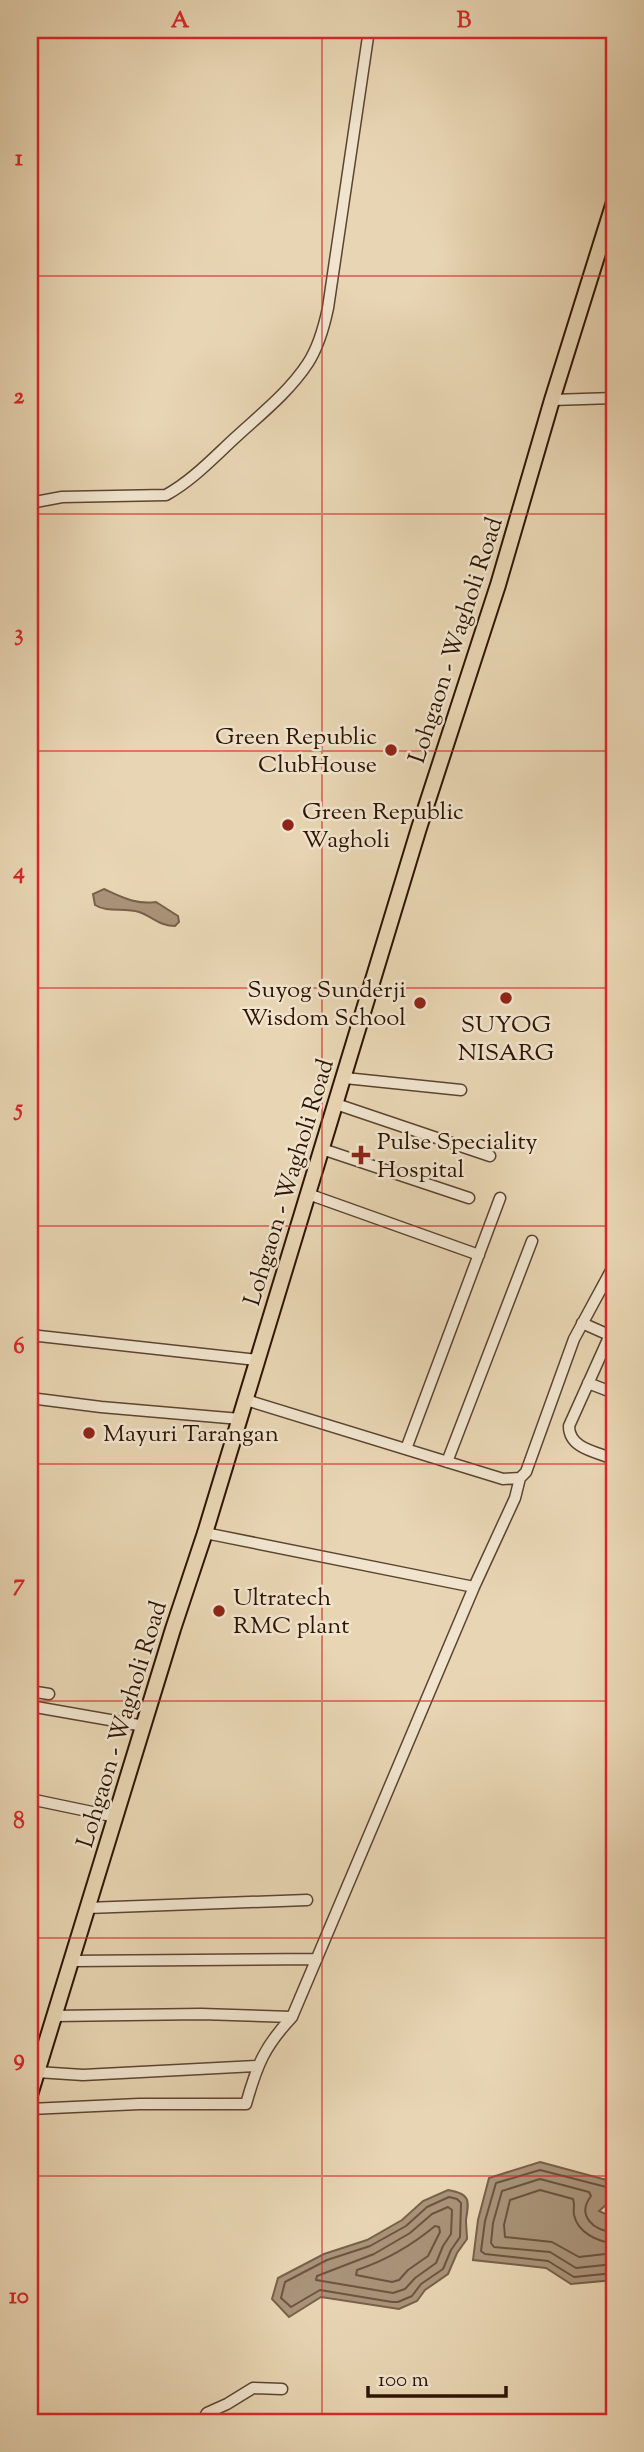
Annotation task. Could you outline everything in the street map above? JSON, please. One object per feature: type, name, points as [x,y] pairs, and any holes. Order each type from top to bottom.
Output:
[{"type":"main road","name":"Lohgaon - Wagholi Road","points":[[30,2095],[614,202]]},
{"type":"street","points":[[30,503],[62,497],[166,495],[203,468],[287,389],[308,362],[323,329],[328,308],[369,30]]},
{"type":"street","points":[[552,400],[614,398]]},
{"type":"street","points":[[345,1077],[461,1090]]},
{"type":"street","points":[[336,1104],[490,1156]]},
{"type":"street","points":[[322,1149],[469,1198]]},
{"type":"street","points":[[307,1194],[479,1255]]},
{"type":"street","points":[[406,1449],[500,1198]]},
{"type":"street","points":[[447,1462],[532,1241]]},
{"type":"street","points":[[30,2109],[139,2104],[246,2104],[257,2066],[272,2038],[292,2017],[474,1587],[515,1498],[520,1478],[526,1472],[562,1370],[582,1323],[614,1265]]},
{"type":"street","points":[[582,1323],[612,1330],[569,1426],[571,1440],[614,1459]]},
{"type":"street","points":[[30,1335],[257,1360]]},
{"type":"street","points":[[588,1383],[614,1393]]},
{"type":"street","points":[[30,1398],[240,1419]]},
{"type":"street","points":[[246,1400],[503,1479],[520,1478]]},
{"type":"street","points":[[205,1533],[474,1587]]},
{"type":"street","points":[[30,1691],[49,1694]]},
{"type":"street","points":[[30,1706],[144,1726]]},
{"type":"street","points":[[30,1799],[116,1817]]},
{"type":"street","points":[[88,1908],[307,1900]]},
{"type":"street","points":[[71,1961],[317,1959]]},
{"type":"street","points":[[54,2016],[201,2014],[292,2017]]},
{"type":"street","points":[[37,2072],[83,2075],[257,2066]]},
{"type":"street","points":[[202,2422],[207,2413],[253,2388],[282,2389]]},
{"type":"water","points":[[104,889],[136,901],[156,902],[178,916],[179,922],[170,926],[139,912],[95,905],[93,894]]},
{"type":"water","points":[[540,2162],[614,2182],[614,2207],[607,2204],[599,2211],[614,2218],[614,2280],[571,2284],[546,2268],[473,2260],[478,2220],[489,2178]]},
{"type":"water","points":[[448,2190],[467,2199],[467,2239],[457,2253],[448,2274],[425,2290],[417,2301],[399,2309],[321,2297],[289,2317],[272,2299],[278,2278],[324,2254],[367,2240],[402,2220],[423,2201]]},
{"type":"place","name":"Green Republic ClubHouse","points":[[391,750]]},
{"type":"place","name":"Green Republic Wagholi","points":[[288,825]]},
{"type":"place","name":"SUYOG NISARG","points":[[506,998]]},
{"type":"place","name":"Suyog Sunderji Wisdom School","points":[[420,1003]]},
{"type":"place","name":"Pulse Speciality Hospital","points":[[361,1155]]},
{"type":"place","name":"Mayuri Tarangan","points":[[89,1433]]},
{"type":"place","name":"Ultratech RMC plant","points":[[219,1611]]}]
